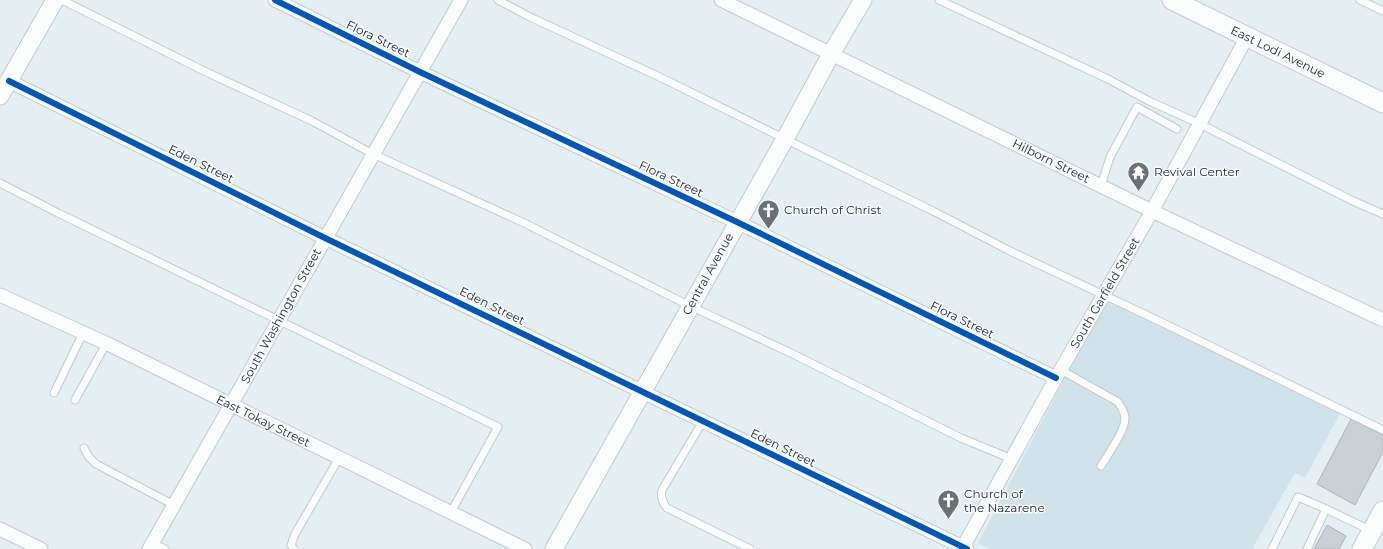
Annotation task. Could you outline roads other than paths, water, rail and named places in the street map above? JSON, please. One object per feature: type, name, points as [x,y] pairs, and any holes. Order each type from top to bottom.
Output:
[{"type":"main road","name":"East Lodi Avenue","points":[[1175,0],[1247,37],[1383,103]]},
{"type":"main road","points":[[1362,549],[1383,510]]},
{"type":"street","points":[[0,96],[55,0]]},
{"type":"street","name":"Flora Street","points":[[275,0],[420,72],[1059,374]]},
{"type":"street","name":"South Washington Street","points":[[150,546],[461,0]]},
{"type":"street","name":"Hilborn Street","points":[[720,0],[1101,186],[1383,320]]},
{"type":"street","name":"Central Avenue","points":[[554,549],[785,139],[831,54],[863,0]]},
{"type":"street","name":"South Garfield Street","points":[[964,548],[1247,37]]},
{"type":"street","name":"Eden Street","points":[[9,81],[325,238],[964,548]]},
{"type":"street","name":"East Tokay Street","points":[[0,295],[106,344],[525,549]]},
{"type":"street","points":[[0,529],[41,549]]},
{"type":"lane","points":[[62,0],[204,71],[312,121],[373,154],[522,222],[690,306],[792,354],[961,438],[1012,459]]},
{"type":"lane","points":[[498,0],[530,17],[664,79],[1104,296],[1383,430]]},
{"type":"lane","points":[[939,0],[1108,79],[1149,101],[1200,124],[1353,201],[1383,214]]},
{"type":"lane","points":[[1360,0],[1383,11]]},
{"type":"lane","points":[[1101,186],[1110,157],[1137,107],[1177,129]]},
{"type":"lane","points":[[0,183],[58,213],[498,427],[451,512]]},
{"type":"lane","points":[[54,393],[83,333]]},
{"type":"lane","points":[[75,400],[106,344]]},
{"type":"lane","points":[[1059,374],[1118,402],[1123,410],[1125,418],[1122,429],[1101,466]]},
{"type":"lane","points":[[703,421],[662,490],[661,494],[663,503],[667,508],[750,549]]},
{"type":"lane","points":[[84,448],[88,456],[96,464],[174,505]]},
{"type":"lane","points":[[294,549],[291,545],[295,534],[339,458]]},
{"type":"lane","points":[[1272,549],[1298,497],[1326,508],[1372,531]]},
{"type":"lane","points":[[1307,549],[1326,508]]},
{"type":"lane","points":[[150,546],[164,549]]},
{"type":"place","name":"Revival Center","points":[[1138,192]]},
{"type":"place","name":"Church of Christ","points":[[769,230]]},
{"type":"place","name":"Church of the Nazarene","points":[[948,520]]}]
